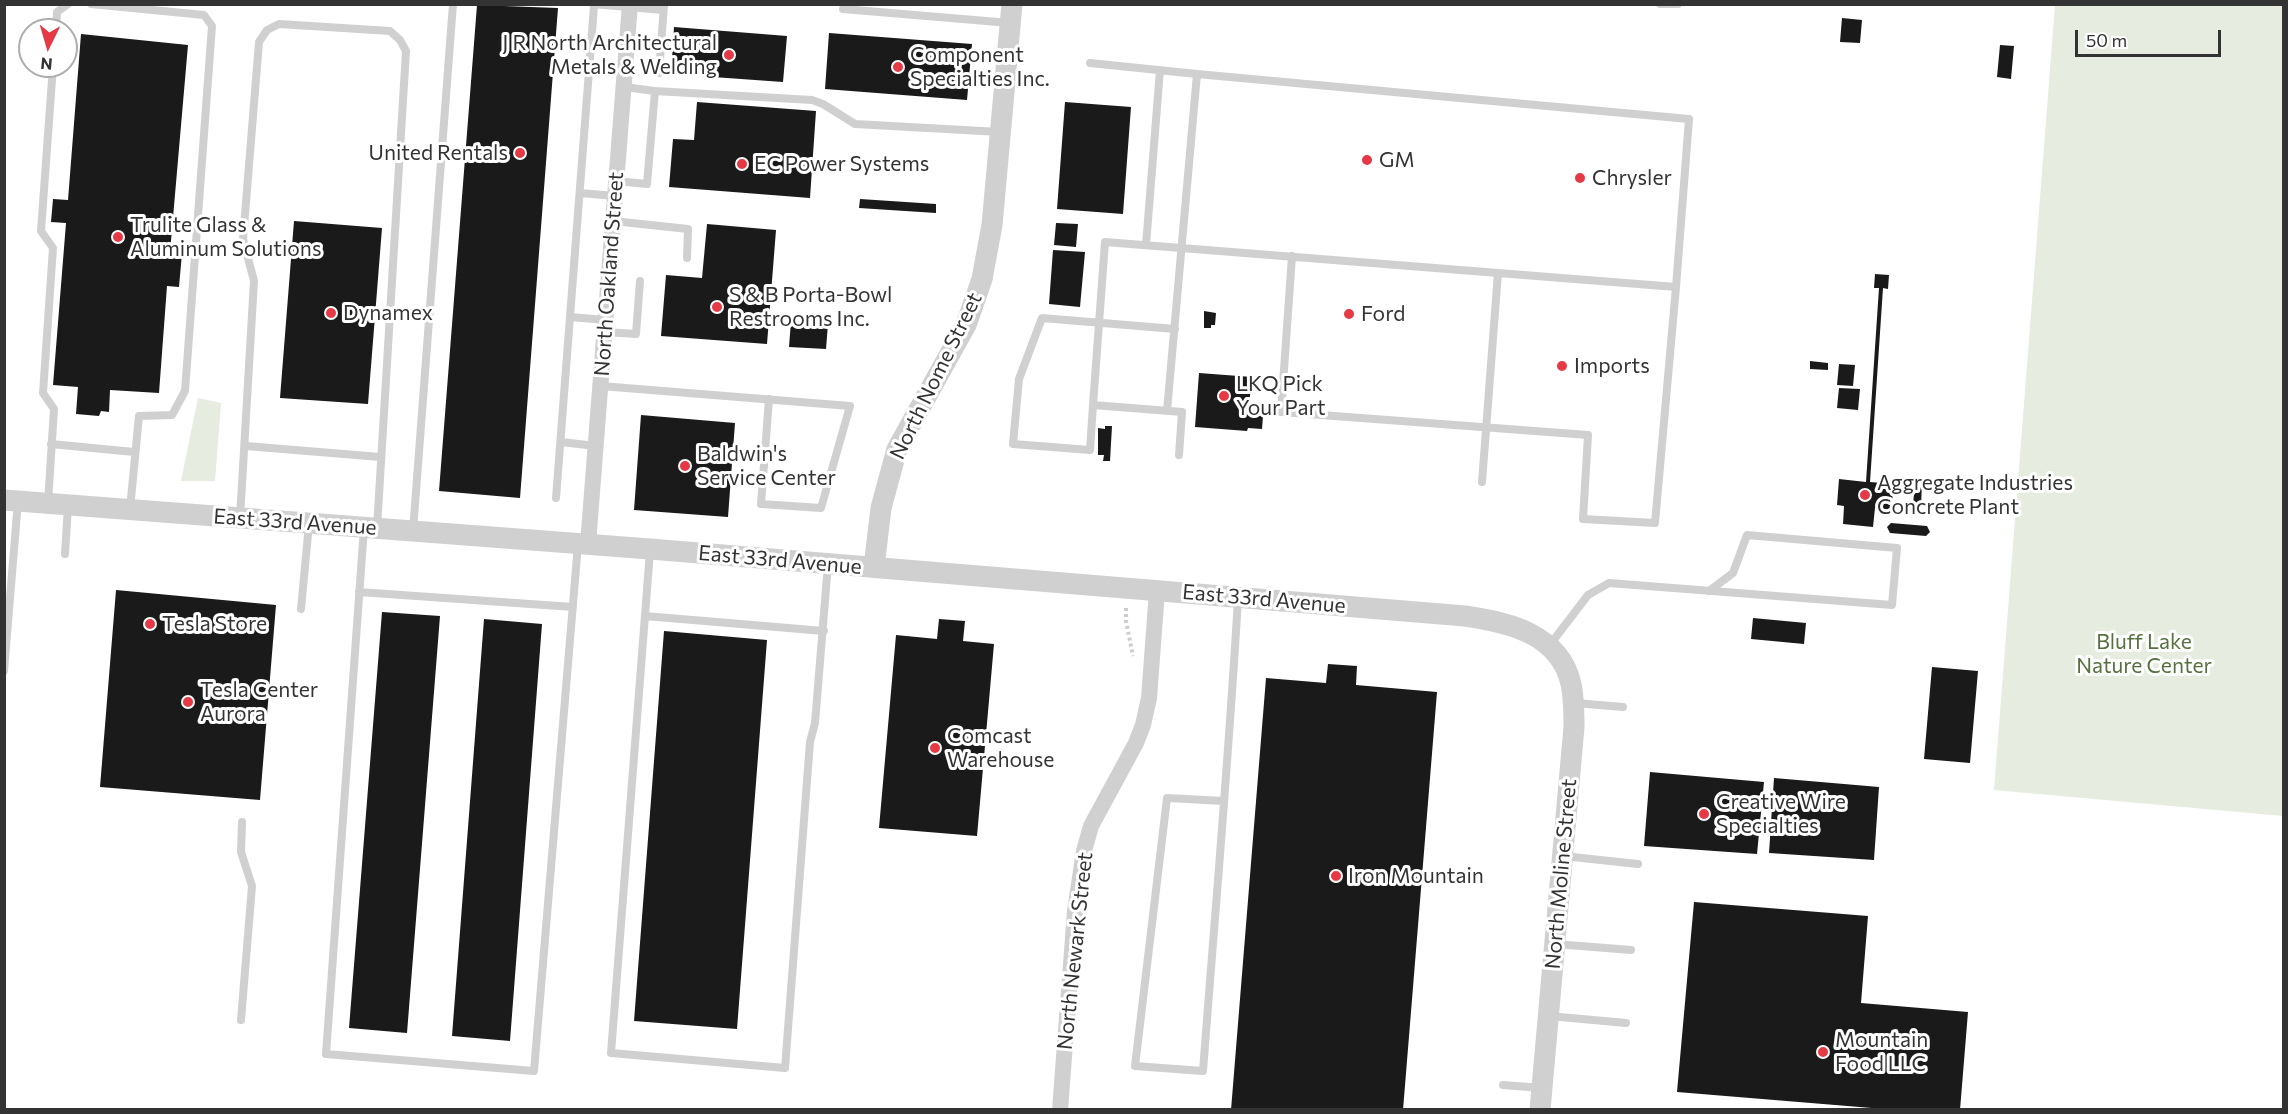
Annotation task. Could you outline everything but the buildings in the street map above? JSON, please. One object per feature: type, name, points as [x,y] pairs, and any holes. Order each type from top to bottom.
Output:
[{"type":"street","name":"North Oakland Street","points":[[583,544],[596,446],[630,6]]},
{"type":"street","name":"North Nome Street","points":[[874,567],[881,508],[897,449],[966,325],[982,279],[992,225],[1011,14]]},
{"type":"street","name":"East 33rd Avenue","points":[[11,500],[828,563],[1485,619],[1524,630],[1548,646]]},
{"type":"street","name":"North Newark Street","points":[[1060,1110],[1080,870],[1091,826],[1136,744],[1143,725],[1149,698],[1157,591]]},
{"type":"street","name":"North Moline Street","points":[[1540,1110],[1574,703],[1566,668],[1548,646]]},
{"type":"lane","points":[[57,18],[57,12],[68,4]]},
{"type":"lane","points":[[91,4],[204,15],[213,26],[184,392],[172,415],[139,416],[130,509]]},
{"type":"lane","points":[[413,531],[453,4]]},
{"type":"lane","points":[[1660,4],[1678,4]]},
{"type":"lane","points":[[556,498],[594,5],[663,7],[659,73]]},
{"type":"lane","points":[[843,9],[1011,14]]},
{"type":"lane","points":[[240,518],[254,281],[243,239],[259,42],[267,30],[279,24],[390,31],[400,40],[406,51],[380,457],[371,528],[359,592],[326,1054],[534,1071],[573,607],[583,544]]},
{"type":"lane","points":[[1090,63],[1689,119],[1655,523],[1583,519],[1588,435],[1281,412],[1292,256]]},
{"type":"lane","points":[[589,69],[655,91],[812,100],[823,104],[855,124],[1000,132]]},
{"type":"lane","points":[[1146,245],[1160,70]]},
{"type":"lane","points":[[1167,411],[1197,74]]},
{"type":"lane","points":[[52,78],[42,231],[53,248],[43,393],[54,410],[51,444],[65,554]]},
{"type":"lane","points":[[580,193],[647,184],[655,91]]},
{"type":"lane","points":[[613,221],[688,229],[687,258]]},
{"type":"lane","points":[[1175,329],[1098,323],[1042,318],[1019,379],[1013,444],[1090,450],[1098,323],[1105,242],[1676,287]]},
{"type":"lane","points":[[1482,482],[1498,273]]},
{"type":"lane","points":[[570,317],[636,334],[640,281]]},
{"type":"lane","points":[[601,386],[769,399],[850,406],[821,508],[761,504],[769,399]]},
{"type":"lane","points":[[1093,405],[1182,412],[1179,455]]},
{"type":"lane","points":[[561,442],[596,446]]},
{"type":"lane","points":[[51,444],[134,452]]},
{"type":"lane","points":[[246,446],[380,457]]},
{"type":"lane","points":[[4,671],[11,500]]},
{"type":"lane","points":[[301,609],[309,523]]},
{"type":"lane","points":[[1548,646],[1588,595],[1609,583],[1709,591],[1892,605],[1897,548],[1747,535],[1733,573],[1709,591]]},
{"type":"lane","points":[[650,549],[611,1053],[784,1068],[809,754],[815,723],[828,563]]},
{"type":"lane","points":[[359,592],[573,607]]},
{"type":"lane","points":[[1224,801],[1167,798],[1135,1066],[1203,1071],[1224,801],[1238,597]]},
{"type":"lane","points":[[645,616],[824,631]]},
{"type":"lane","points":[[1574,703],[1623,707]]},
{"type":"lane","points":[[242,822],[241,852],[252,886],[242,1020]]},
{"type":"lane","points":[[1562,856],[1638,864]]},
{"type":"lane","points":[[1555,944],[1632,950]]},
{"type":"lane","points":[[1548,1016],[1626,1023]]},
{"type":"lane","points":[[1503,1085],[1542,1088]]},
{"type":"green space","name":"Bluff Lake Nature Center","points":[[2055,5],[2283,5],[2283,816],[1994,790]]},
{"type":"green space","points":[[198,398],[221,403],[215,481],[181,481]]},
{"type":"place","name":"J R North Architectural Metals & Welding","points":[[729,55]]},
{"type":"place","name":"Component Specialties Inc.","points":[[898,67]]},
{"type":"place","name":"United Rentals","points":[[520,153]]},
{"type":"place","name":"GM","points":[[1367,160]]},
{"type":"place","name":"EC Power Systems","points":[[742,164]]},
{"type":"place","name":"Chrysler","points":[[1580,178]]},
{"type":"place","name":"Trulite Glass & Aluminum Solutions","points":[[118,237]]},
{"type":"place","name":"S & B Porta-Bowl Restrooms Inc.","points":[[717,307]]},
{"type":"place","name":"Dynamex","points":[[331,313]]},
{"type":"place","name":"Ford","points":[[1349,314]]},
{"type":"place","name":"Imports","points":[[1562,366]]},
{"type":"place","name":"LKQ Pick Your Part","points":[[1224,396]]},
{"type":"place","name":"Baldwin's Service Center","points":[[685,466]]},
{"type":"place","name":"Aggregate Industries Concrete Plant","points":[[1865,495]]},
{"type":"place","name":"Tesla Store","points":[[150,624]]},
{"type":"place","name":"Tesla Center Aurora","points":[[188,702]]},
{"type":"place","name":"Comcast Warehouse","points":[[935,748]]},
{"type":"place","name":"Creative Wire Specialties","points":[[1704,814]]},
{"type":"place","name":"Iron Mountain","points":[[1336,876]]},
{"type":"place","name":"Mountain Food LLC","points":[[1823,1052]]}]
